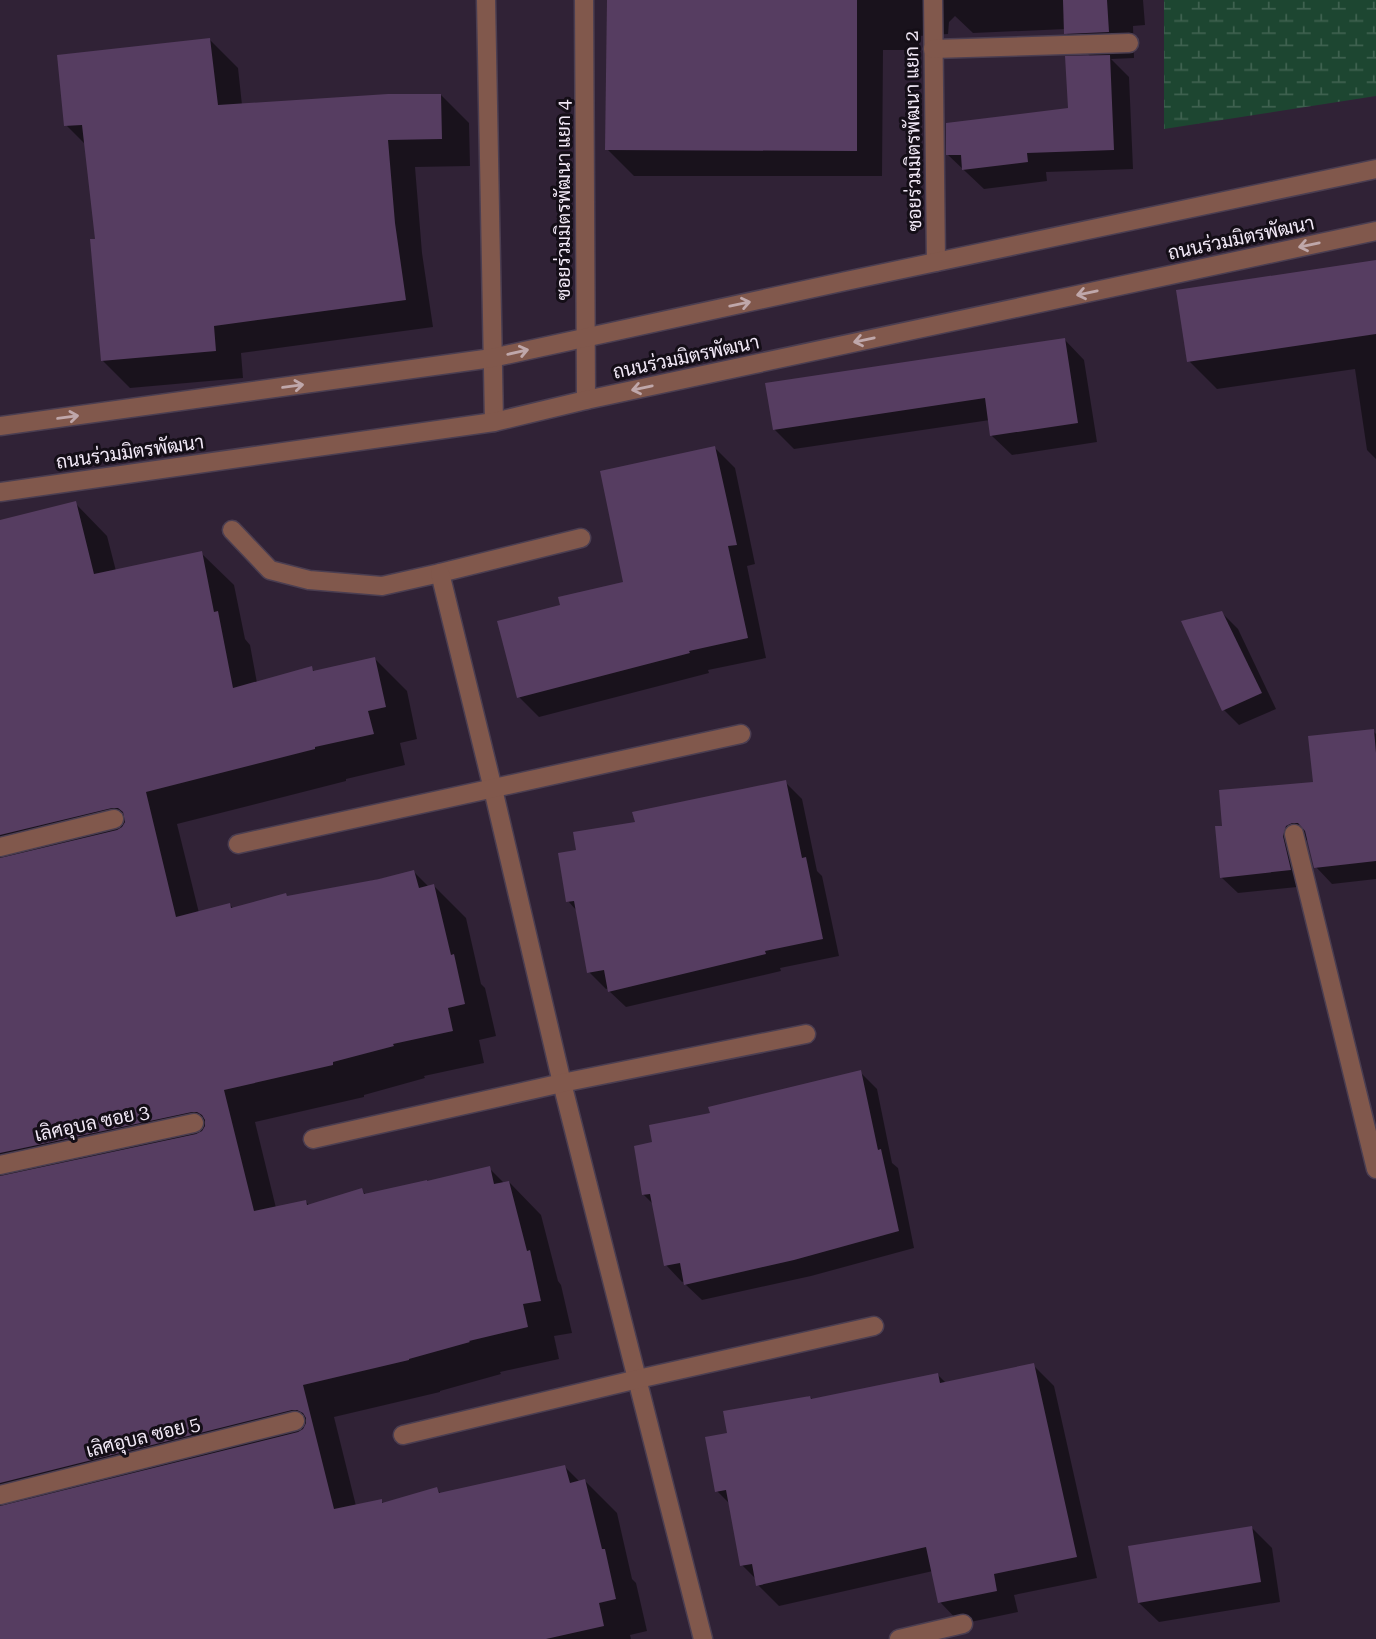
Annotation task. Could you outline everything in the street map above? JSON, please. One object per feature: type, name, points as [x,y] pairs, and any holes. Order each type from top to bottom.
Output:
[{"type":"street","points":[[486,0],[494,422]]},
{"type":"street","name":"ซอยร่วมมิตรพัฒนา แยก 4","points":[[584,0],[586,400]]},
{"type":"street","name":"ซอยร่วมมิตรพัฒนา แยก 2","points":[[933,0],[936,262]]},
{"type":"street","points":[[933,50],[1129,43]]},
{"type":"street","name":"ถนนร่วมมิตรพัฒนา","points":[[0,426],[492,358],[1376,169]]},
{"type":"street","name":"ถนนร่วมมิตรพัฒนา","points":[[0,492],[494,422],[1376,231]]},
{"type":"street","points":[[232,530],[270,570],[309,580],[382,586],[581,538]]},
{"type":"street","points":[[439,573],[562,1083],[703,1639]]},
{"type":"street","points":[[239,844],[741,734]]},
{"type":"street","points":[[0,847],[114,819]]},
{"type":"street","points":[[1294,834],[1376,1169]]},
{"type":"street","points":[[313,1139],[562,1083],[806,1034]]},
{"type":"street","name":"เลิศอุบล ซอย 3","points":[[0,1165],[194,1123]]},
{"type":"street","points":[[403,1435],[874,1326]]},
{"type":"street","name":"เลิศอุบล ซอย 5","points":[[0,1495],[295,1421]]},
{"type":"street","points":[[899,1639],[963,1624]]},
{"type":"green space","points":[[1164,0],[1376,0],[1376,96],[1164,129]]},
{"type":"building","points":[[607,0],[857,0],[857,151],[605,150]]},
{"type":"building","points":[[1063,0],[1107,0],[1109,32],[1064,34]]},
{"type":"building","points":[[210,38],[218,105],[388,94],[441,94],[442,139],[388,140],[395,223],[406,300],[214,326],[216,351],[101,361],[90,239],[95,239],[82,125],[64,126],[57,55]]},
{"type":"building","points":[[1110,55],[1114,150],[1027,153],[1028,162],[962,170],[961,155],[946,155],[946,123],[1068,108],[1065,56]]},
{"type":"building","points":[[1376,260],[1376,334],[1187,362],[1176,290]]},
{"type":"building","points":[[1065,338],[1078,423],[990,436],[985,398],[773,430],[765,383]]},
{"type":"building","points":[[715,446],[737,545],[728,546],[748,638],[689,651],[690,653],[517,698],[497,621],[560,605],[558,597],[623,582],[600,471]]},
{"type":"building","points":[[76,501],[94,574],[202,551],[214,612],[218,611],[233,688],[312,666],[313,671],[375,657],[386,707],[368,711],[374,734],[146,792],[176,917],[230,903],[231,908],[286,893],[287,896],[414,870],[419,888],[434,884],[465,1004],[448,1008],[453,1031],[393,1044],[394,1046],[333,1062],[333,1065],[224,1090],[254,1211],[306,1200],[307,1205],[362,1188],[364,1194],[490,1166],[494,1184],[509,1181],[527,1251],[530,1250],[541,1301],[523,1304],[528,1327],[469,1341],[409,1360],[303,1385],[334,1509],[382,1499],[382,1503],[437,1487],[439,1493],[565,1465],[570,1483],[585,1479],[616,1599],[599,1603],[604,1626],[546,1639],[0,1639],[0,1506],[298,1432],[306,1423],[303,1413],[292,1410],[0,1483],[0,1176],[196,1134],[205,1126],[202,1115],[192,1112],[0,1153],[0,858],[117,830],[125,822],[123,812],[112,808],[0,835],[0,520]]},
{"type":"building","points":[[1222,611],[1262,693],[1222,711],[1181,621]]},
{"type":"building","points":[[1374,729],[1376,861],[1314,868],[1305,831],[1298,823],[1292,823],[1286,826],[1283,836],[1291,870],[1220,878],[1215,826],[1222,826],[1219,790],[1313,782],[1308,736]]},
{"type":"building","points":[[786,780],[823,939],[765,951],[766,954],[608,992],[604,970],[587,973],[574,901],[566,902],[558,853],[576,850],[573,832],[635,822],[632,812]]},
{"type":"building","points":[[861,1070],[899,1231],[794,1260],[684,1285],[680,1263],[664,1266],[650,1194],[642,1195],[634,1146],[652,1142],[649,1125],[710,1113],[708,1107]]},
{"type":"building","points":[[1034,1363],[1077,1557],[994,1574],[997,1591],[938,1603],[926,1547],[756,1586],[752,1564],[740,1566],[726,1490],[715,1492],[705,1437],[727,1433],[723,1411],[810,1396],[811,1399],[938,1373],[940,1383]]},
{"type":"building","points":[[1252,1526],[1261,1582],[1138,1603],[1128,1546]]}]
